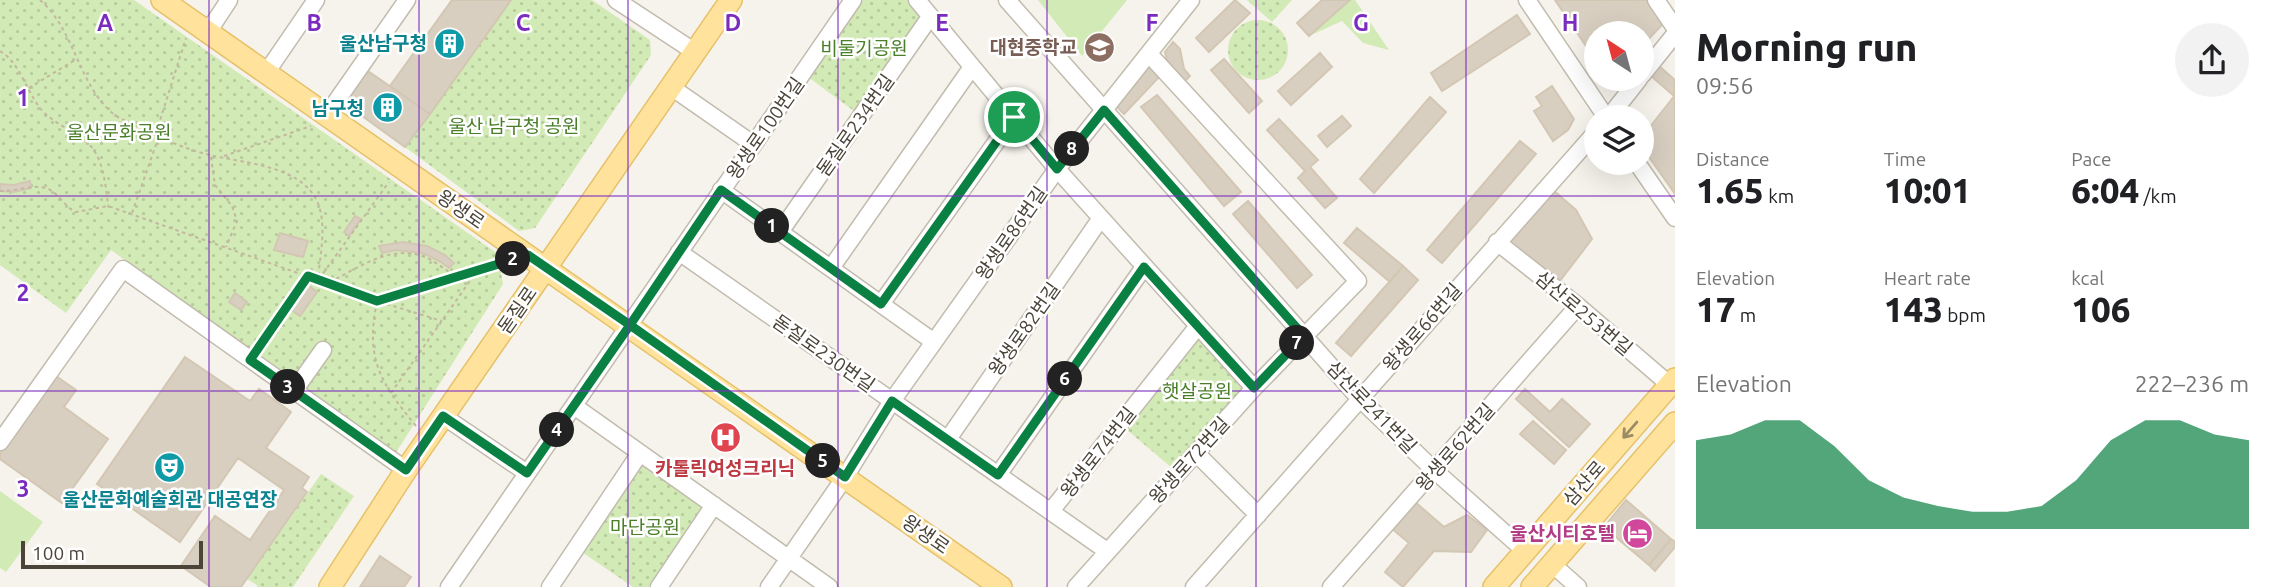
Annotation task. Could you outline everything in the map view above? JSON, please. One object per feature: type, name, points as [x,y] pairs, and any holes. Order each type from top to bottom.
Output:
[{"type":"main road","name":"왕생로","points":[[162,0],[1001,587]]},
{"type":"main road","name":"돋질로","points":[[330,587],[426,440],[731,0]]},
{"type":"main road","name":"삼산로","points":[[1494,587],[1672,382]]},
{"type":"main road","name":"삼산로","points":[[1532,587],[1675,423]]},
{"type":"street","points":[[200,26],[229,0]]},
{"type":"street","points":[[266,73],[316,0]]},
{"type":"street","points":[[328,117],[407,0]]},
{"type":"street","points":[[616,0],[695,52]]},
{"type":"street","name":"왕생로100번길","points":[[449,587],[853,0]]},
{"type":"street","points":[[917,0],[1057,169],[1254,388]]},
{"type":"street","name":"삼산로241번길","points":[[1007,0],[1360,398],[1434,470],[1525,551]]},
{"type":"street","name":"왕생로86번길","points":[[769,587],[845,477],[892,401],[1057,169],[1191,0]]},
{"type":"street","points":[[1527,0],[1599,105]]},
{"type":"street","points":[[1656,0],[1675,28]]},
{"type":"street","name":"돋질로234번길","points":[[780,232],[930,17]]},
{"type":"street","points":[[1654,63],[1671,45]]},
{"type":"street","name":"왕생로72번길","points":[[1076,587],[1254,388],[1358,281],[1149,54]]},
{"type":"street","points":[[831,268],[972,67]]},
{"type":"street","points":[[671,87],[753,144]]},
{"type":"street","points":[[1617,105],[1628,91]]},
{"type":"street","points":[[881,304],[1014,117]]},
{"type":"street","name":"왕생로66번길","points":[[1194,587],[1584,144]]},
{"type":"street","points":[[1645,175],[1675,218]]},
{"type":"street","points":[[721,190],[934,342]]},
{"type":"street","name":"왕생로82번길","points":[[948,439],[1101,218]]},
{"type":"street","name":"삼산로253번길","points":[[1497,242],[1672,382]]},
{"type":"street","name":"돋질로230번길","points":[[679,252],[1107,551]]},
{"type":"street","points":[[998,475],[1144,267]]},
{"type":"street","points":[[0,442],[123,269],[406,470]]},
{"type":"street","name":"왕생로62번길","points":[[1331,587],[1578,306]]},
{"type":"street","name":"왕생로74번길","points":[[1051,511],[1198,326]]},
{"type":"street","points":[[294,391],[323,350]]},
{"type":"street","points":[[574,406],[829,587]]},
{"type":"street","points":[[443,416],[527,473]]},
{"type":"street","points":[[550,587],[640,453]]},
{"type":"street","points":[[1196,453],[1258,515]]},
{"type":"street","points":[[659,587],[714,505]]},
{"type":"street","points":[[1552,564],[1578,587]]},
{"type":"path","points":[[40,0],[56,18],[103,106],[116,116],[211,156],[268,167],[283,173],[309,190],[316,200],[321,216],[318,280]]},
{"type":"path","points":[[155,134],[200,26]]},
{"type":"path","points":[[0,51],[10,58],[41,109],[54,122],[93,148],[101,167],[108,206]]},
{"type":"path","points":[[28,89],[77,59]]},
{"type":"path","points":[[223,157],[328,117]]},
{"type":"path","points":[[132,214],[160,135]]},
{"type":"path","points":[[211,156],[215,185],[232,206],[237,222],[226,247]]},
{"type":"path","points":[[318,280],[400,167]]},
{"type":"path","points":[[0,191],[46,188],[54,193],[64,206],[76,212],[108,206],[377,301],[442,321]]},
{"type":"path","points":[[327,283],[388,254],[400,253],[422,256],[456,277]]},
{"type":"path","points":[[377,301],[528,255]]},
{"type":"path","points":[[390,393],[478,270]]},
{"type":"path","points":[[250,360],[308,276]]},
{"type":"path","points":[[377,301],[371,338],[375,361],[390,393],[426,440]]},
{"type":"green space","name":"울산문화공원","points":[[0,0],[134,0],[498,254],[503,284],[395,454],[111,250],[66,313],[0,265]]},
{"type":"green space","name":"울산 남구청 공원","points":[[511,0],[592,0],[650,40],[651,55],[535,228],[519,231],[405,147]]},
{"type":"green space","name":"비둘기공원","points":[[863,0],[908,0],[921,18],[854,111],[808,77]]},
{"type":"green space","points":[[1038,0],[1127,0],[1082,56]]},
{"type":"green space","points":[[1247,0],[1292,0],[1272,22]]},
{"type":"green space","points":[[1350,0],[1355,0],[1389,50],[1363,43],[1342,21],[1309,36]]},
{"type":"green space","points":[[1252,20],[1264,20],[1283,33],[1288,50],[1286,62],[1275,75],[1264,80],[1252,80],[1233,67],[1228,56],[1228,44],[1241,25]]},
{"type":"green space","name":"햇살공원","points":[[1198,326],[1254,388],[1178,473],[1120,424]]},
{"type":"green space","name":"마단공원","points":[[640,453],[714,505],[659,587],[633,587],[576,548]]},
{"type":"green space","points":[[321,474],[354,496],[293,587],[257,587],[247,579]]},
{"type":"green space","points":[[0,491],[43,522],[6,572],[0,568]]},
{"type":"building","name":"울산남구청","points":[[452,0],[511,0],[430,114],[390,86]]},
{"type":"building","points":[[1235,0],[1250,13],[1209,52],[1196,38]]},
{"type":"building","points":[[1322,0],[1350,0],[1309,36],[1297,23]]},
{"type":"building","points":[[1555,0],[1647,0],[1663,24],[1654,33],[1654,21],[1584,21],[1584,43]]},
{"type":"building","points":[[1517,15],[1530,34],[1442,91],[1431,73]]},
{"type":"building","points":[[1173,42],[1180,49],[1184,69],[1190,76],[1184,82],[1167,61],[1165,52]]},
{"type":"building","points":[[1320,53],[1332,67],[1291,105],[1278,91]]},
{"type":"building","points":[[1224,59],[1262,101],[1249,113],[1211,70]]},
{"type":"building","points":[[1654,62],[1675,80],[1674,96],[1654,78]]},
{"type":"building","points":[[1155,67],[1161,75],[1124,114],[1118,108],[1119,98],[1143,68]]},
{"type":"building","name":"남구청","points":[[368,71],[430,114],[405,147],[343,102]]},
{"type":"building","points":[[1552,86],[1574,119],[1568,130],[1553,141],[1534,111],[1542,106],[1536,97]]},
{"type":"building","points":[[1157,95],[1241,192],[1224,206],[1141,107]]},
{"type":"building","points":[[1675,95],[1675,194],[1654,164],[1654,122]]},
{"type":"building","points":[[1430,97],[1446,112],[1374,193],[1360,179]]},
{"type":"building","points":[[1342,116],[1351,126],[1327,147],[1318,136]]},
{"type":"building","points":[[1279,119],[1318,160],[1310,167],[1337,198],[1325,208],[1298,178],[1305,171],[1267,130]]},
{"type":"building","points":[[1520,141],[1536,154],[1442,263],[1427,250]]},
{"type":"building","points":[[30,181],[31,188],[14,192],[0,191],[0,184],[14,185]]},
{"type":"building","points":[[1553,190],[1576,210],[1592,239],[1556,286],[1507,242]]},
{"type":"building","points":[[1248,201],[1312,275],[1297,288],[1233,214]]},
{"type":"building","points":[[355,216],[361,219],[349,236],[344,232]]},
{"type":"building","points":[[1357,228],[1403,266],[1390,282],[1344,243]]},
{"type":"building","points":[[280,233],[308,241],[303,257],[274,250]]},
{"type":"building","points":[[403,242],[427,246],[454,263],[449,268],[423,253],[396,250],[382,253],[379,246]]},
{"type":"building","points":[[1403,266],[1418,280],[1351,356],[1336,343]]},
{"type":"building","points":[[308,285],[317,292],[300,316],[290,309]]},
{"type":"building","points":[[235,293],[247,302],[241,310],[229,302]]},
{"type":"building","name":"울산문화예술회관 대공연장","points":[[185,357],[250,401],[259,389],[291,412],[266,448],[309,477],[302,488],[307,492],[241,587],[211,587],[181,566],[215,516],[250,540],[284,490],[238,458],[180,542],[97,484]]},
{"type":"building","points":[[56,376],[76,390],[64,407],[108,439],[62,503],[0,459],[0,454]]},
{"type":"building","points":[[1525,389],[1550,412],[1562,399],[1590,424],[1569,447],[1516,399]]},
{"type":"building","points":[[1533,421],[1566,450],[1554,464],[1520,434]]},
{"type":"building","name":"울산시티호텔","points":[[1626,500],[1671,539],[1649,565],[1604,527]]},
{"type":"building","points":[[1414,501],[1444,527],[1467,515],[1487,530],[1471,552],[1434,551],[1403,587],[1385,572],[1409,543],[1391,528]]},
{"type":"building","points":[[1671,539],[1675,542],[1675,547],[1655,571],[1649,565]]},
{"type":"building","points":[[380,556],[411,577],[404,587],[360,587]]},
{"type":"place","name":"울산남구청","points":[[450,43]]},
{"type":"place","name":"대현중학교","points":[[1100,47]]},
{"type":"place","name":"남구청","points":[[387,108]]},
{"type":"place","name":"카톨릭여성크리닉","points":[[725,437]]},
{"type":"place","name":"울산문화예술회관 대공연장","points":[[170,468]]},
{"type":"place","name":"울산시티호텔","points":[[1638,533]]},
{"type":"route","points":[[1014,117],[881,304],[721,190],[630,325],[528,255],[377,301],[308,276],[250,360],[406,470],[443,416],[527,473],[630,325],[845,477],[892,401],[998,475],[1144,267],[1254,388],[1304,336],[1104,110],[1057,169],[1014,117]]}]
